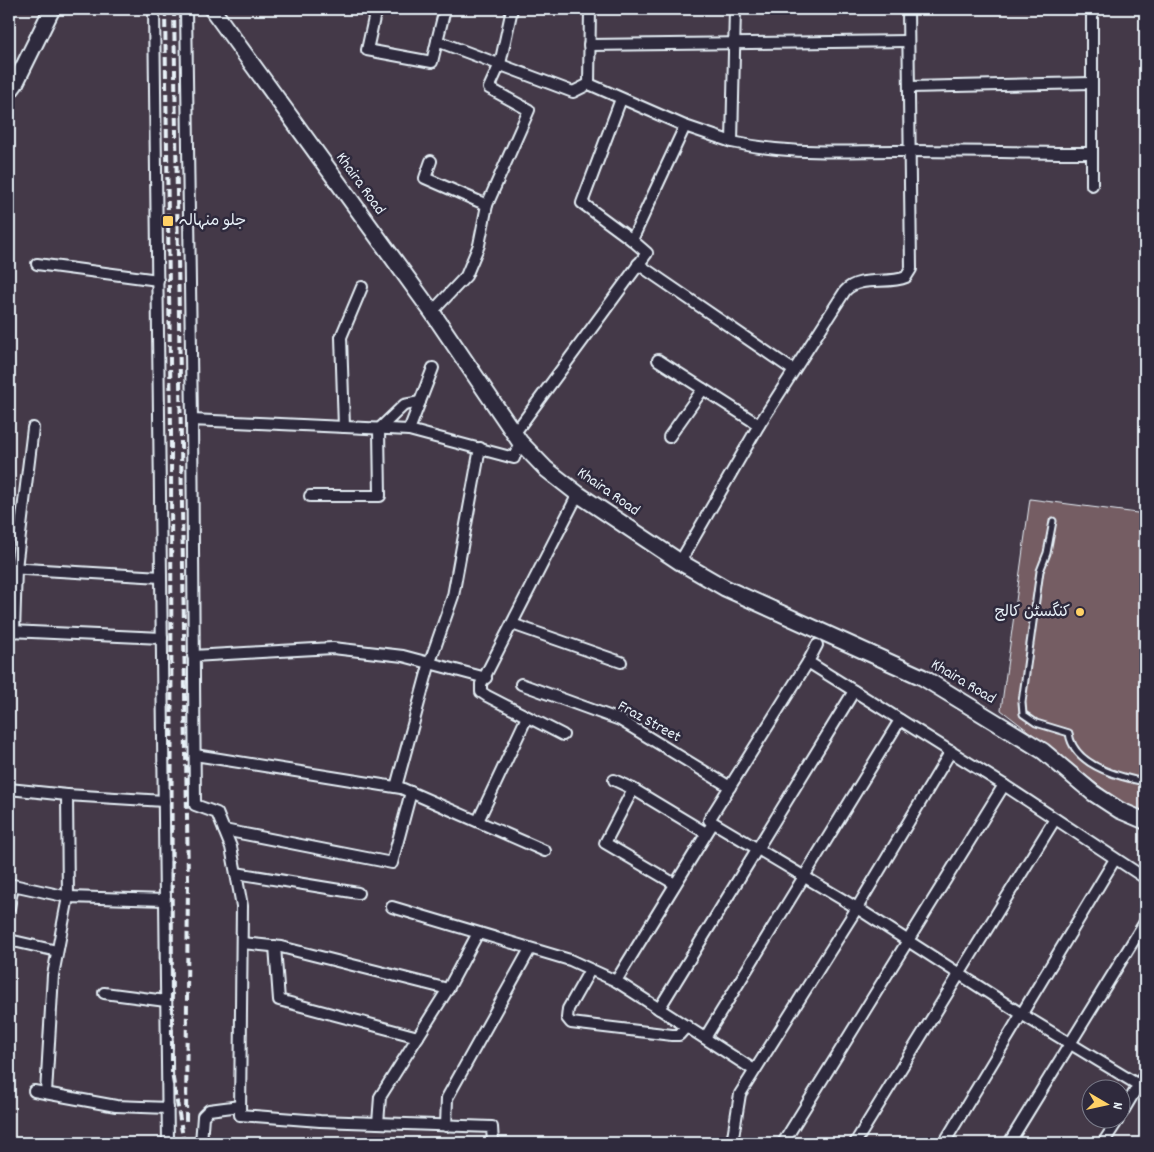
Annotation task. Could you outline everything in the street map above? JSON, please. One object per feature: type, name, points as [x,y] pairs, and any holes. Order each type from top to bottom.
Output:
[{"type":"street","points":[[9,92],[15,84],[52,9]]},
{"type":"street","points":[[154,9],[168,1143]]},
{"type":"street","points":[[186,9],[195,805],[217,813],[231,847],[242,906],[240,1115],[492,1128],[493,1143]]},
{"type":"street","name":"Khaira Road","points":[[212,9],[432,312],[517,438],[546,469],[578,494],[680,562],[725,588],[922,677],[1043,751],[1094,793],[1119,810],[1145,821]]},
{"type":"street","points":[[376,9],[366,50],[432,62],[445,9]]},
{"type":"street","points":[[432,312],[466,276],[479,245],[487,205],[529,110],[488,88],[500,64],[512,9]]},
{"type":"street","points":[[589,84],[590,9]]},
{"type":"street","points":[[732,142],[735,9]]},
{"type":"street","points":[[680,562],[759,425],[850,285],[898,281],[906,277],[911,269],[908,9]]},
{"type":"street","points":[[1092,9],[1092,185]]},
{"type":"street","points":[[438,41],[573,92],[589,84]]},
{"type":"street","points":[[589,45],[734,45],[908,41]]},
{"type":"street","points":[[909,87],[1092,83]]},
{"type":"street","points":[[589,84],[686,126],[732,142],[766,150],[800,153],[909,151],[1092,154]]},
{"type":"street","points":[[192,420],[409,430],[514,458],[517,438],[647,253],[582,203],[621,99]]},
{"type":"street","points":[[632,240],[686,126]]},
{"type":"street","points":[[431,161],[425,178],[487,205]]},
{"type":"street","points":[[37,264],[158,280]]},
{"type":"street","points":[[638,264],[793,370]]},
{"type":"street","points":[[344,427],[341,337],[362,287]]},
{"type":"street","points":[[658,360],[759,425]]},
{"type":"street","points":[[409,430],[434,368]]},
{"type":"street","points":[[669,437],[703,389]]},
{"type":"street","points":[[310,496],[380,496],[379,429],[404,405],[420,402]]},
{"type":"street","points":[[33,428],[12,568],[12,632],[162,638]]},
{"type":"street","points":[[396,787],[430,662],[453,596],[480,448]]},
{"type":"street","points":[[563,735],[481,692],[481,684],[486,678],[578,494]]},
{"type":"street","points":[[12,568],[161,577]]},
{"type":"street","points":[[512,624],[621,662]]},
{"type":"street","points":[[818,645],[709,820],[909,940],[958,974],[1142,1087]]},
{"type":"street","points":[[193,656],[333,648],[403,656],[486,678]]},
{"type":"street","points":[[808,662],[951,751],[1145,878]]},
{"type":"street","name":"Fraz Street","points":[[521,684],[620,720],[730,787]]},
{"type":"street","points":[[659,1009],[854,691]]},
{"type":"street","points":[[478,821],[527,717]]},
{"type":"street","points":[[705,1038],[900,720]]},
{"type":"street","points":[[732,1143],[740,1094],[857,908],[951,751]]},
{"type":"street","points":[[195,755],[396,787],[544,851]]},
{"type":"street","points":[[614,780],[633,789],[706,833]]},
{"type":"street","points":[[782,1143],[1004,785]]},
{"type":"street","points":[[9,789],[67,795],[164,801]]},
{"type":"street","points":[[633,789],[605,843],[675,884]]},
{"type":"street","points":[[224,830],[392,863],[411,792]]},
{"type":"street","points":[[46,1093],[53,975],[68,896],[67,795]]},
{"type":"street","points":[[855,1143],[1055,820]]},
{"type":"street","points":[[616,980],[713,823]]},
{"type":"street","points":[[944,1143],[1023,1015],[1115,859]]},
{"type":"street","points":[[236,873],[358,894]]},
{"type":"street","points":[[9,908],[13,886],[68,896],[165,900]]},
{"type":"street","points":[[392,908],[570,960],[616,980],[754,1070]]},
{"type":"street","points":[[1009,1143],[1145,922]]},
{"type":"street","points":[[378,1123],[380,1097],[448,989],[478,934]]},
{"type":"street","points":[[9,940],[57,951]]},
{"type":"street","points":[[242,943],[275,946],[448,989]]},
{"type":"street","points":[[275,946],[279,1000],[418,1037]]},
{"type":"street","points":[[446,1126],[446,1098],[530,949]]},
{"type":"street","points":[[590,970],[568,1009],[567,1018],[571,1023],[672,1035],[682,1033],[687,1026]]},
{"type":"street","points":[[104,993],[166,1001]]},
{"type":"street","points":[[1132,1100],[1142,1087],[1145,1074]]},
{"type":"street","points":[[34,1091],[116,1106],[168,1108]]},
{"type":"street","points":[[201,1143],[203,1116],[209,1110],[240,1106]]},
{"type":"street","points":[[1103,1143],[1111,1130]]},
{"type":"lane","points":[[1053,521],[1047,553],[1040,571],[1022,702],[1024,714],[1036,723],[1069,733],[1072,746],[1091,763],[1112,773],[1145,782]]},
{"type":"building","name":"کنگسٹن کالج","points":[[1030,499],[1145,514],[1145,813],[1124,805],[1001,710]]},
{"type":"railway","points":[[165,9],[171,430],[172,1073],[184,1143]]},
{"type":"railway","points":[[174,9],[188,878],[186,1121]]},
{"type":"place","name":"جلو منہالہ","points":[[168,221]]},
{"type":"place","name":"کنگسٹن کالج","points":[[1080,612]]}]
